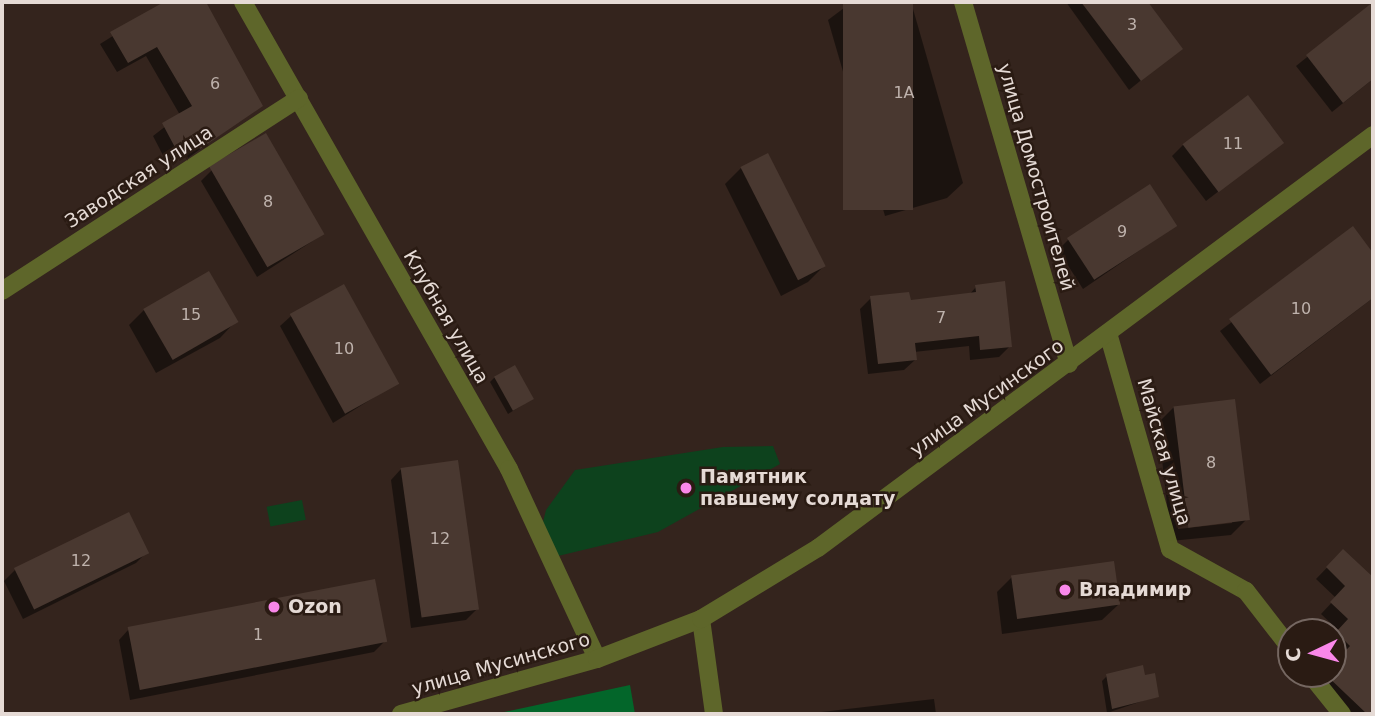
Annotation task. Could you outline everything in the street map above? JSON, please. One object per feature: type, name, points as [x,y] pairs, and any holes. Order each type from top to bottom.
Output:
[{"type":"street","name":"Клубная улица","points":[[243,2],[509,469],[597,659]]},
{"type":"street","name":"улица Домостроителей","points":[[963,2],[1069,363]]},
{"type":"street","name":"Заводская улица","points":[[2,290],[299,98]]},
{"type":"street","name":"улица Мусинского","points":[[401,714],[597,659],[701,619],[818,548],[1373,135]]},
{"type":"street","name":"Майская улица","points":[[1108,333],[1170,549],[1246,591],[1277,631]]},
{"type":"street","points":[[701,619],[714,714]]},
{"type":"street","points":[[1321,688],[1342,714]]},
{"type":"green space","points":[[773,446],[780,464],[658,532],[558,556],[543,522],[546,510],[575,470],[723,447]]},
{"type":"green space","points":[[302,500],[306,520],[270,527],[267,507]]},
{"type":"green space","points":[[630,685],[635,714],[495,714]]},
{"type":"building","points":[[164,2],[206,2],[263,106],[200,149],[196,143],[178,153],[162,123],[192,106],[157,47],[128,63],[110,32]]},
{"type":"building","points":[[843,2],[913,2],[913,210],[843,210]]},
{"type":"building","points":[[1081,2],[1148,2],[1183,49],[1141,81]]},
{"type":"building","points":[[1373,2],[1373,79],[1343,103],[1306,55]]},
{"type":"building","points":[[1248,95],[1284,143],[1219,192],[1183,144]]},
{"type":"building","points":[[266,133],[324,234],[267,267],[209,166]]},
{"type":"building","points":[[768,153],[826,266],[798,280],[740,167]]},
{"type":"building","points":[[1150,184],[1177,226],[1094,280],[1067,238]]},
{"type":"building","points":[[1353,226],[1373,253],[1373,298],[1271,375],[1229,319]]},
{"type":"building","points":[[209,271],[239,322],[173,360],[143,309]]},
{"type":"building","points":[[1005,281],[1012,347],[980,350],[979,336],[915,343],[917,360],[878,364],[870,296],[909,292],[911,300],[976,292],[975,285]]},
{"type":"building","points":[[344,284],[399,384],[345,414],[290,314]]},
{"type":"building","points":[[515,365],[534,399],[513,411],[494,377]]},
{"type":"building","points":[[1235,399],[1250,520],[1188,528],[1173,407]]},
{"type":"building","points":[[458,460],[479,610],[422,618],[401,468]]},
{"type":"building","points":[[129,512],[149,553],[34,609],[14,568]]},
{"type":"building","points":[[1343,549],[1373,577],[1373,714],[1367,714],[1340,688],[1347,688],[1347,649],[1350,646],[1347,643],[1348,619],[1330,602],[1345,586],[1326,567]]},
{"type":"building","name":"Владимир","points":[[1114,561],[1120,605],[1017,619],[1011,575]]},
{"type":"building","points":[[375,579],[387,642],[140,690],[128,627]]},
{"type":"building","points":[[1143,665],[1145,675],[1155,673],[1159,697],[1112,709],[1106,674]]},
{"type":"place","name":"Памятник павшему солдату","points":[[686,488]]},
{"type":"place","name":"Владимир","points":[[1065,590]]},
{"type":"place","name":"Ozon","points":[[274,607]]}]
